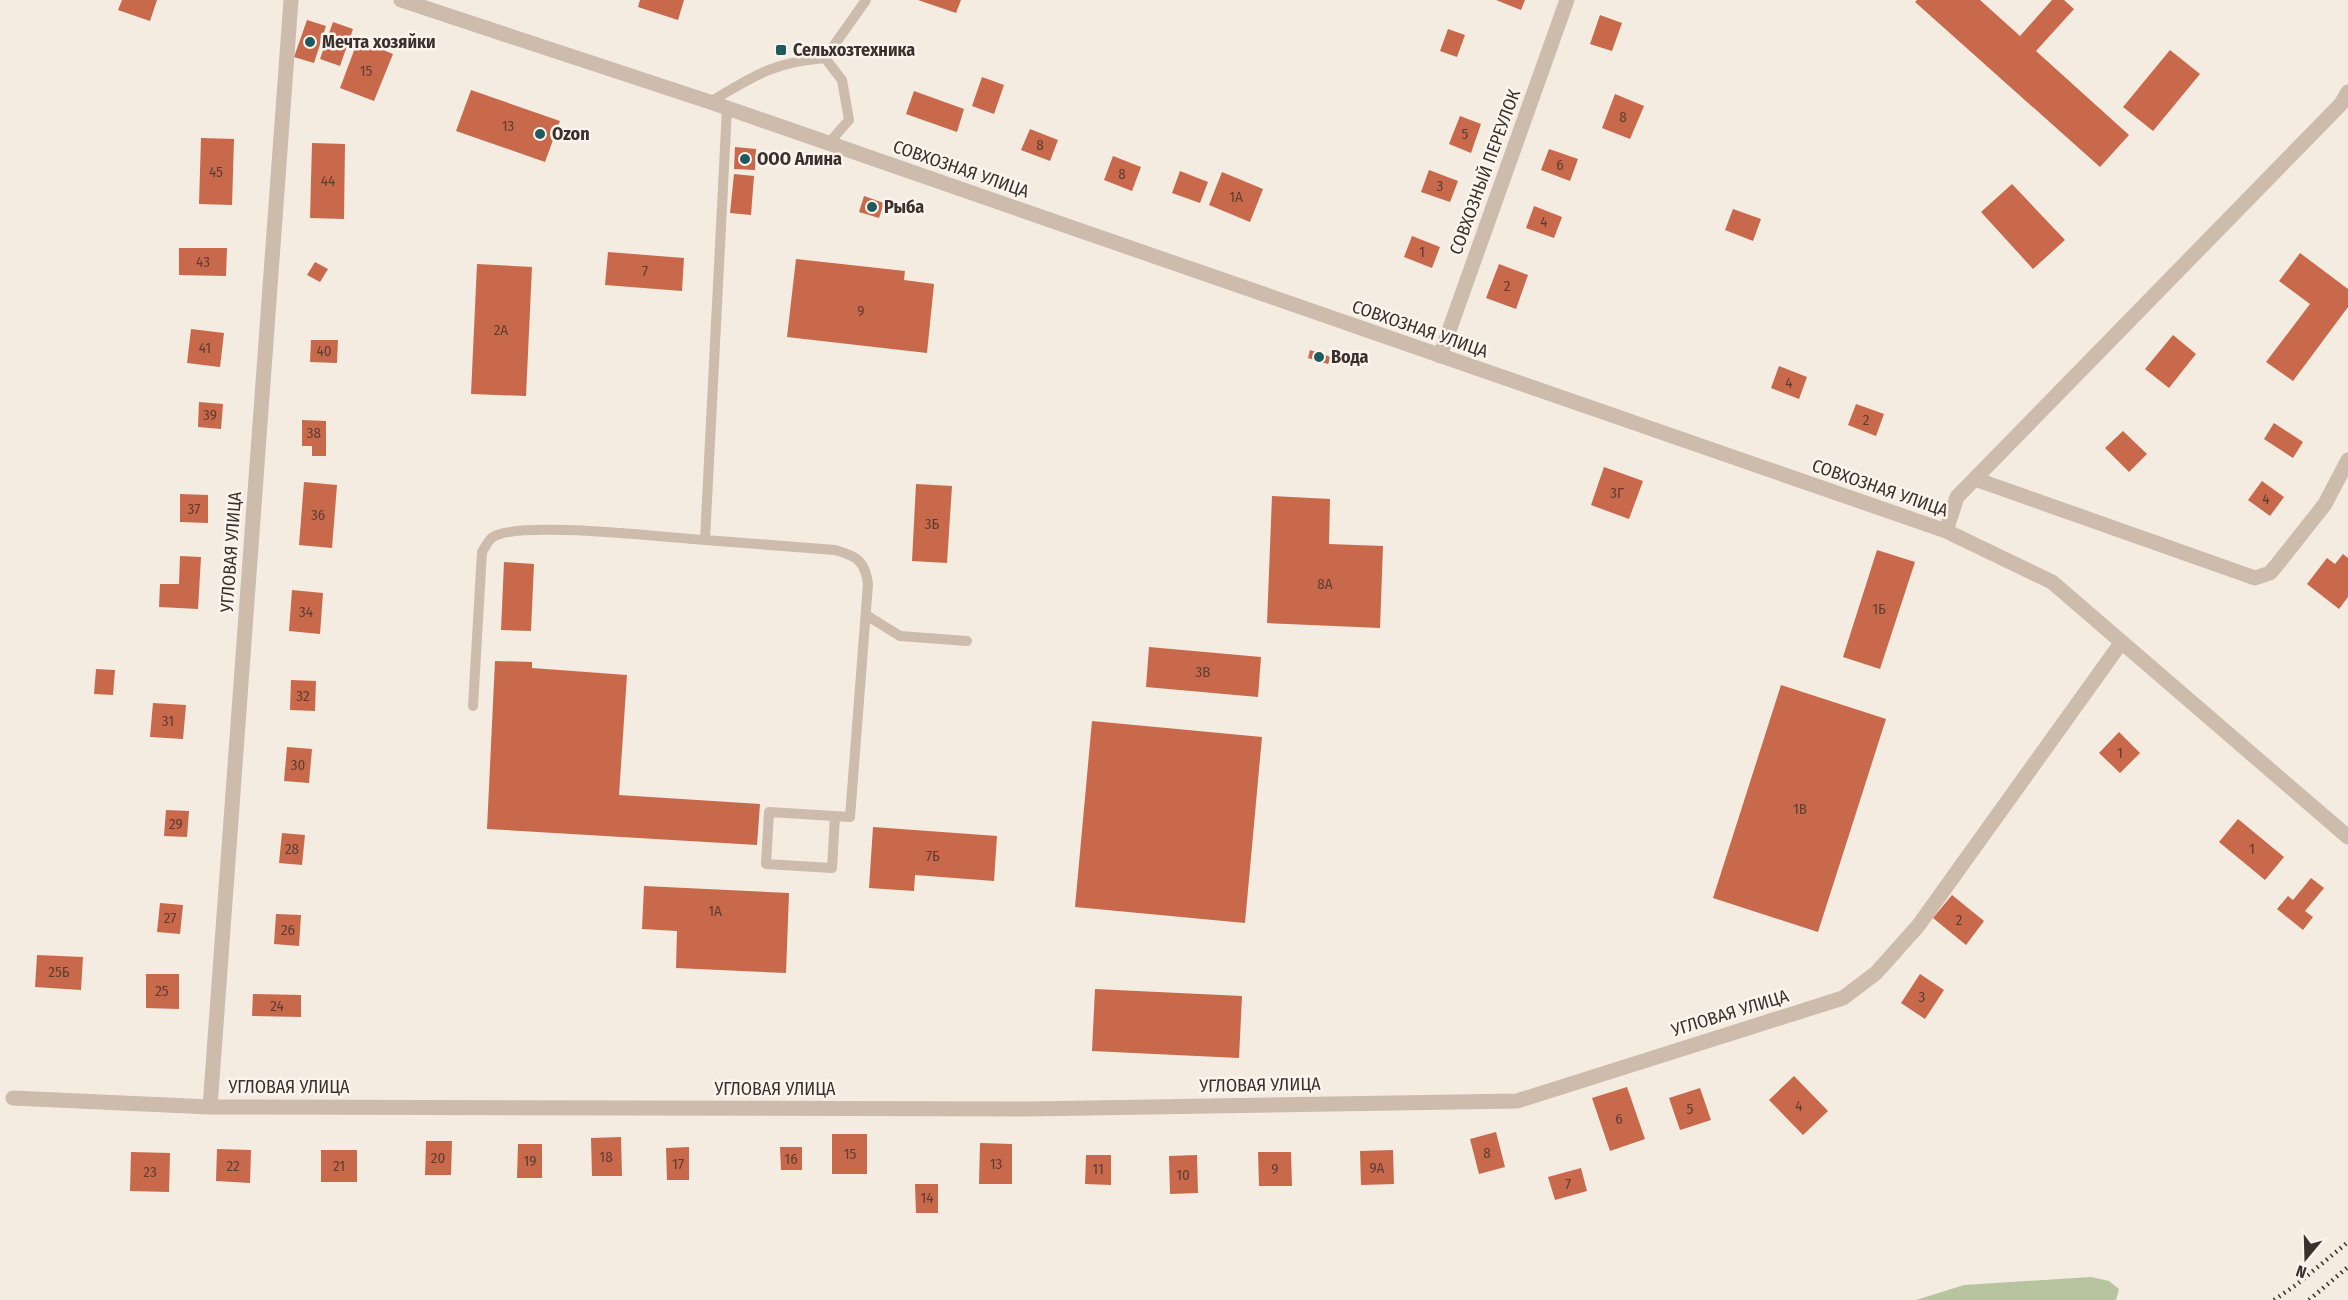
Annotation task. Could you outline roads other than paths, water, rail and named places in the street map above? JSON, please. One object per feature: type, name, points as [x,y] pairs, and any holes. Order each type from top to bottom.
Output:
[{"type":"street","name":"УГЛОВАЯ УЛИЦА","points":[[210,1107],[291,0]]},
{"type":"street","name":"СОВХОЗНАЯ УЛИЦА","points":[[401,0],[710,102],[1946,531],[2052,582],[2348,837]]},
{"type":"street","name":"СОВХОЗНЫЙ ПЕРЕУЛОК","points":[[1440,356],[1567,0]]},
{"type":"street","points":[[1946,531],[1957,497],[2341,104],[2348,92]]},
{"type":"street","points":[[1975,479],[2255,578],[2270,573],[2325,504],[2348,460]]},
{"type":"street","name":"УГЛОВАЯ УЛИЦА","points":[[13,1098],[210,1107],[1028,1109],[1517,1101],[1843,998],[1851,992],[1876,973],[1918,926],[2121,643]]},
{"type":"lane","points":[[825,58],[866,0]]},
{"type":"lane","points":[[710,102],[764,70],[799,60],[825,58]]},
{"type":"lane","points":[[825,58],[842,80],[849,120],[828,144]]},
{"type":"lane","points":[[705,540],[727,108]]},
{"type":"lane","points":[[474,706],[482,552],[492,537],[514,530],[545,529],[835,550],[847,553],[860,561],[866,570],[868,584],[850,817],[835,816],[769,812],[766,864],[832,868],[835,816]]},
{"type":"lane","points":[[866,615],[900,636],[967,641]]},
{"type":"railway","points":[[2274,1300],[2348,1242]]},
{"type":"railway","points":[[2309,1300],[2348,1267]]},
{"type":"place","name":"Мечта хозяйки","points":[[310,42]]},
{"type":"place","name":"Сельхозтехника","points":[[781,50]]},
{"type":"place","name":"Ozon","points":[[540,134]]},
{"type":"place","name":"ООО Алина","points":[[745,159]]},
{"type":"place","name":"Рыба","points":[[872,207]]},
{"type":"place","name":"Вода","points":[[1319,357]]}]
